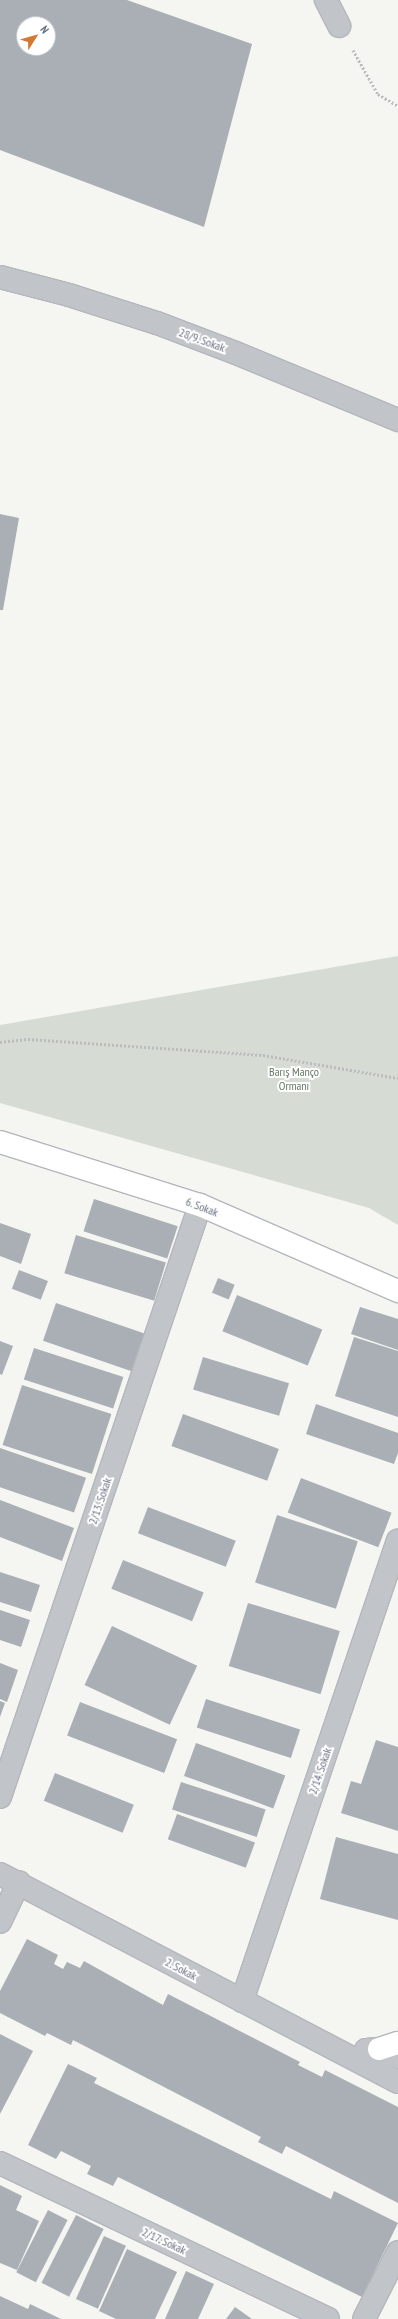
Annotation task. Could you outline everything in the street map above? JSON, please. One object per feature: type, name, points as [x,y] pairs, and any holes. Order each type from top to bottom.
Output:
[{"type":"main road","name":"6. Sokak","points":[[0,1142],[200,1205],[398,1291]]},
{"type":"street","points":[[326,0],[339,26]]},
{"type":"street","name":"28/9. Sokak","points":[[0,277],[68,295],[157,323],[236,353],[398,420]]},
{"type":"street","name":"2/13. Sokak","points":[[0,1797],[200,1205]]},
{"type":"street","name":"2/14. Sokak","points":[[242,2001],[398,1540]]},
{"type":"street","points":[[0,1922],[9,1878]]},
{"type":"street","name":"2. Sokak","points":[[9,1878],[398,2082]]},
{"type":"street","points":[[345,2053],[392,2049]]},
{"type":"street","name":"2/17. Sokak","points":[[0,2163],[328,2319]]},
{"type":"street","points":[[364,2319],[398,2252]]},
{"type":"path","points":[[339,26],[378,94],[398,106]]},
{"type":"path","points":[[0,1042],[28,1039],[263,1055],[398,1078]]},
{"type":"green space","name":"Barış Manço Ormanı","points":[[398,956],[398,1225],[369,1208],[0,1103],[0,1025]]},
{"type":"building","points":[[0,0],[127,0],[252,44],[204,227],[0,150]]},
{"type":"building","points":[[0,514],[19,518],[3,610],[0,610]]},
{"type":"building","points":[[94,1199],[178,1226],[167,1259],[83,1231]]},
{"type":"building","points":[[0,1223],[31,1234],[21,1264],[0,1256]]},
{"type":"building","points":[[76,1235],[166,1262],[154,1301],[64,1273]]},
{"type":"building","points":[[19,1270],[48,1281],[41,1300],[12,1289]]},
{"type":"building","points":[[218,1278],[235,1285],[229,1300],[212,1293]]},
{"type":"building","points":[[237,1295],[322,1329],[308,1366],[222,1331]]},
{"type":"building","points":[[56,1303],[150,1335],[137,1373],[43,1341]]},
{"type":"building","points":[[360,1307],[398,1319],[398,1350],[351,1334]]},
{"type":"building","points":[[354,1337],[398,1351],[398,1417],[335,1396]]},
{"type":"building","points":[[0,1341],[13,1346],[2,1375],[0,1374]]},
{"type":"building","points":[[34,1348],[123,1377],[113,1408],[24,1379]]},
{"type":"building","points":[[203,1357],[289,1383],[279,1416],[193,1390]]},
{"type":"building","points":[[22,1385],[111,1414],[92,1474],[3,1445]]},
{"type":"building","points":[[316,1404],[398,1433],[398,1453],[394,1464],[306,1434]]},
{"type":"building","points":[[183,1414],[279,1449],[267,1481],[171,1446]]},
{"type":"building","points":[[0,1448],[86,1478],[74,1513],[0,1487]]},
{"type":"building","points":[[301,1478],[392,1513],[378,1547],[288,1513]]},
{"type":"building","points":[[0,1500],[74,1528],[62,1561],[0,1537]]},
{"type":"building","points":[[148,1507],[236,1541],[226,1567],[138,1533]]},
{"type":"building","points":[[277,1515],[358,1541],[336,1609],[255,1583]]},
{"type":"building","points":[[123,1560],[204,1593],[192,1621],[111,1589]]},
{"type":"building","points":[[0,1572],[40,1585],[31,1612],[0,1602]]},
{"type":"building","points":[[248,1603],[340,1631],[321,1694],[229,1666]]},
{"type":"building","points":[[0,1610],[30,1620],[21,1647],[0,1640]]},
{"type":"building","points":[[112,1626],[197,1666],[170,1725],[85,1685]]},
{"type":"building","points":[[0,1663],[18,1670],[7,1702],[0,1699]]},
{"type":"building","points":[[206,1699],[300,1730],[291,1758],[197,1728]]},
{"type":"building","points":[[0,1701],[5,1703],[0,1717]]},
{"type":"building","points":[[80,1702],[177,1739],[164,1773],[67,1736]]},
{"type":"building","points":[[376,1740],[398,1747],[398,1831],[341,1813],[351,1781],[361,1784]]},
{"type":"building","points":[[196,1743],[285,1775],[273,1808],[184,1776]]},
{"type":"building","points":[[55,1773],[134,1805],[123,1833],[44,1801]]},
{"type":"building","points":[[181,1782],[266,1810],[257,1837],[172,1810]]},
{"type":"building","points":[[177,1814],[255,1842],[246,1868],[168,1839]]},
{"type":"building","points":[[336,1837],[398,1854],[398,1920],[320,1899]]},
{"type":"building","points":[[27,1939],[58,1955],[54,1964],[63,1969],[67,1962],[80,1968],[84,1961],[163,2005],[168,1994],[300,2062],[298,2065],[322,2077],[325,2070],[398,2107],[398,2203],[286,2146],[282,2154],[258,2142],[261,2137],[73,2040],[71,2045],[47,2033],[45,2036],[0,2013],[0,1991]]},
{"type":"building","points":[[0,2034],[33,2051],[0,2114]]},
{"type":"building","points":[[68,2064],[97,2078],[94,2083],[331,2199],[334,2191],[398,2223],[362,2297],[118,2177],[113,2186],[87,2174],[91,2166],[61,2151],[56,2159],[28,2145]]},
{"type":"building","points":[[0,2185],[22,2196],[16,2210],[39,2221],[17,2270],[0,2263]]},
{"type":"building","points":[[48,2210],[68,2220],[36,2282],[16,2272]]},
{"type":"building","points":[[76,2215],[104,2229],[69,2297],[41,2283]]},
{"type":"building","points":[[104,2236],[126,2246],[98,2309],[76,2299]]},
{"type":"building","points":[[127,2249],[177,2272],[155,2319],[116,2319],[99,2311]]},
{"type":"building","points":[[186,2271],[214,2284],[198,2319],[165,2319]]},
{"type":"building","points":[[0,2296],[28,2309],[30,2304],[61,2319],[0,2319]]},
{"type":"building","points":[[235,2307],[252,2319],[226,2319]]}]
